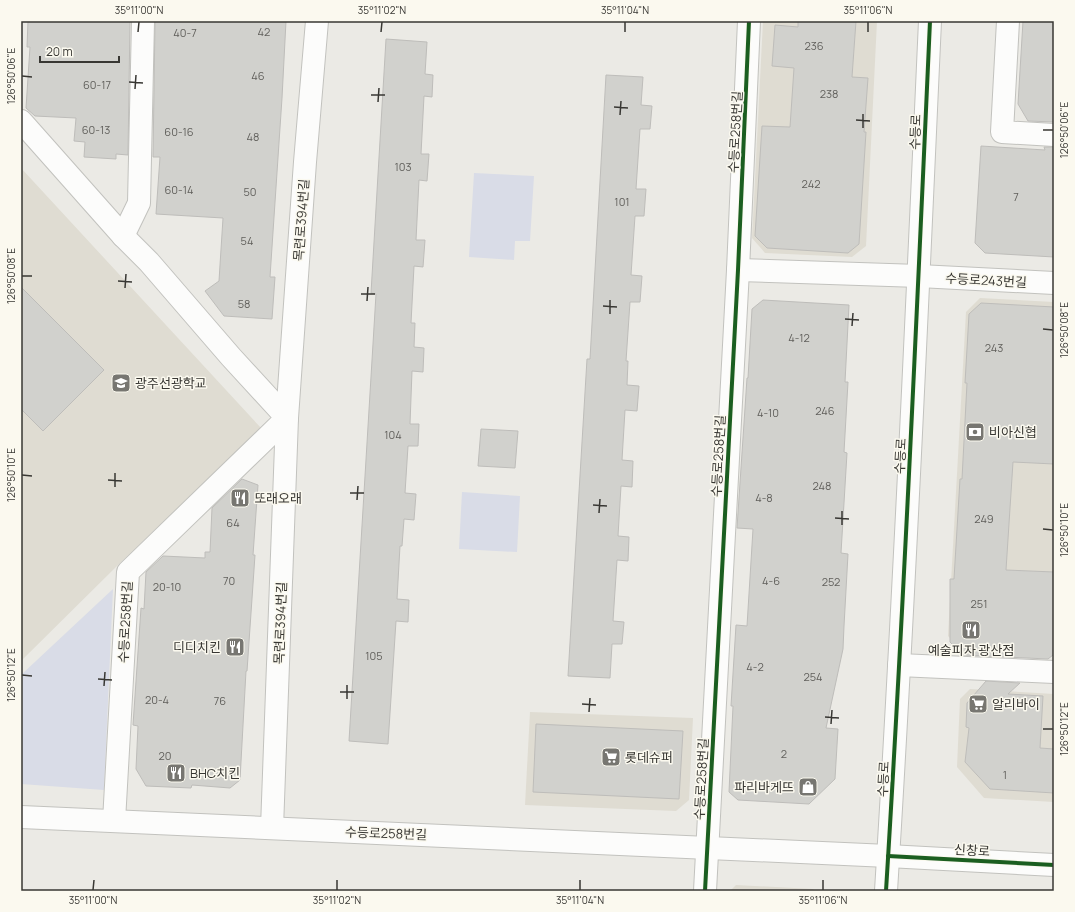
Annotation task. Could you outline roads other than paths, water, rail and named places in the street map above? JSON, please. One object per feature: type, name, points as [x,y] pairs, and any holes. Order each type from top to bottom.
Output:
[{"type":"street","points":[[123,236],[139,202],[144,21]]},
{"type":"street","name":"목련로394번길","points":[[272,828],[287,418],[317,21]]},
{"type":"street","name":"수등로258번길","points":[[705,891],[738,270],[749,21]]},
{"type":"street","name":"수등로","points":[[886,891],[919,276],[930,21]]},
{"type":"street","points":[[1008,21],[1002,132],[1054,135]]},
{"type":"street","points":[[21,122],[123,236],[149,262],[231,357],[287,418]]},
{"type":"street","points":[[738,270],[919,276]]},
{"type":"street","name":"수등로243번길","points":[[919,276],[1054,284]]},
{"type":"street","name":"수등로258번길","points":[[114,821],[128,572],[287,418]]},
{"type":"street","points":[[899,665],[1054,672]]},
{"type":"street","name":"수등로258번길","points":[[21,817],[477,836],[888,856]]},
{"type":"street","name":"신창로","points":[[888,856],[1054,865]]},
{"type":"place","name":"광주선광학교","points":[[121,383]]},
{"type":"place","name":"비아신협","points":[[975,432]]},
{"type":"place","name":"또래오래","points":[[240,498]]},
{"type":"place","name":"예술피자 광산점","points":[[971,630]]},
{"type":"place","name":"디디치킨","points":[[235,647]]},
{"type":"place","name":"알리바이","points":[[978,704]]},
{"type":"place","name":"롯데슈퍼","points":[[611,757]]},
{"type":"place","name":"BHC치킨","points":[[176,773]]},
{"type":"place","name":"파리바게뜨","points":[[808,787]]}]
